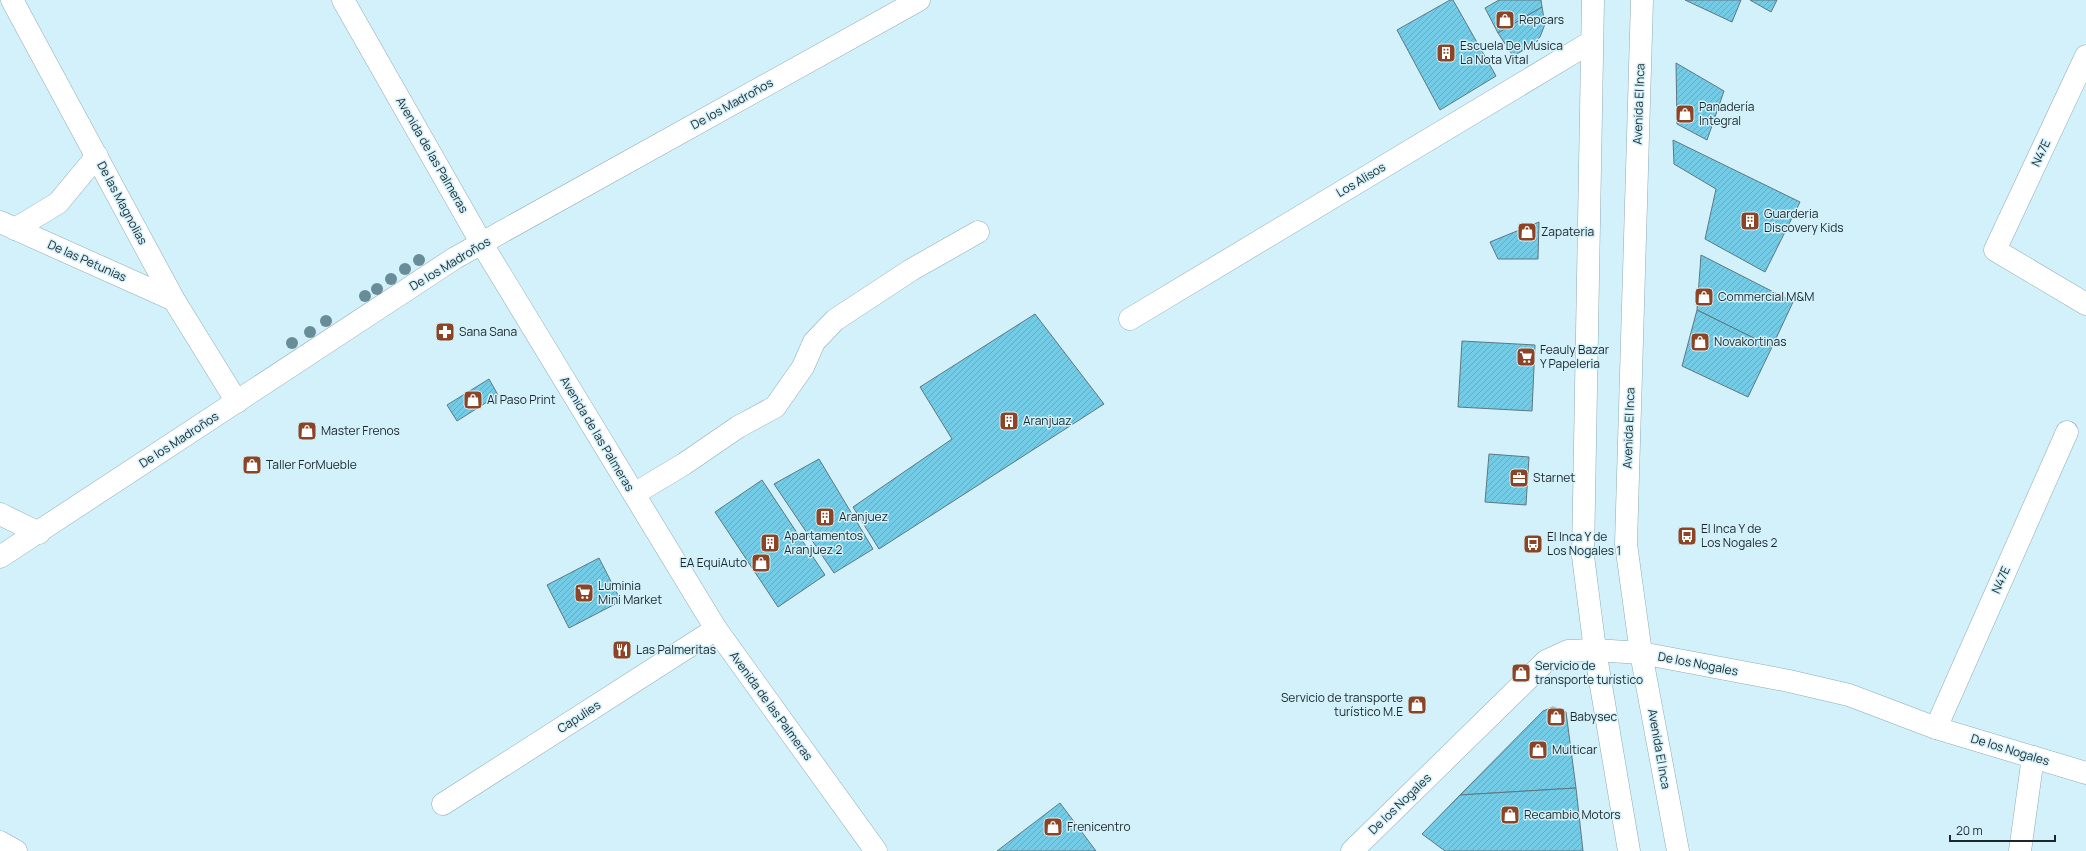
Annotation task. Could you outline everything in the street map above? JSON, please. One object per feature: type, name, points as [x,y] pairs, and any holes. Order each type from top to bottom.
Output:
[{"type":"street","name":"De las Magnolias","points":[[12,0],[174,300],[237,402]]},
{"type":"street","name":"Avenida de las Palmeras","points":[[343,0],[482,244],[716,629],[876,851]]},
{"type":"street","name":"De los Madroños","points":[[0,557],[455,258],[919,0]]},
{"type":"street","points":[[1593,0],[1591,42],[1583,556],[1595,650],[1629,851]]},
{"type":"street","name":"Avenida El Inca","points":[[1642,0],[1626,544],[1641,653],[1678,851]]},
{"type":"street","name":"Los Alisos","points":[[1130,318],[1591,42]]},
{"type":"street","name":"N47E","points":[[2086,56],[2079,92],[1995,250],[2086,304]]},
{"type":"street","points":[[8,225],[58,203],[97,156]]},
{"type":"street","name":"De las Petunias","points":[[8,225],[174,300]]},
{"type":"street","points":[[634,494],[684,464],[738,428],[775,407],[803,367],[814,342],[835,320],[911,270],[978,232]]},
{"type":"street","name":"N47E","points":[[1936,728],[2067,432]]},
{"type":"street","points":[[0,514],[39,532]]},
{"type":"street","name":"Capulies","points":[[443,804],[716,629]]},
{"type":"street","name":"De los Nogales","points":[[1352,851],[1546,661],[1568,651],[1595,650],[1641,653],[1790,681],[1849,695],[1936,728],[2086,773]]},
{"type":"street","points":[[2020,851],[2033,757]]},
{"type":"street","points":[[0,842],[16,851]]},
{"type":"building","name":"Escuela De Música La Nota Vital","points":[[1450,0],[1453,0],[1496,76],[1440,110],[1397,30]]},
{"type":"building","name":"Repcars","points":[[1499,0],[1541,0],[1542,7],[1498,33],[1485,8]]},
{"type":"building","points":[[1685,0],[1741,0],[1732,22]]},
{"type":"building","points":[[1750,0],[1777,0],[1771,12]]},
{"type":"building","points":[[1542,7],[1545,24],[1540,37],[1529,47],[1513,56],[1498,33]]},
{"type":"building","points":[[1676,63],[1724,91],[1707,140],[1677,124]]},
{"type":"building","name":"Guarderia Discovery Kids","points":[[1673,140],[1800,202],[1765,272],[1705,239],[1716,189],[1674,164]]},
{"type":"building","name":"Zapateria","points":[[1539,222],[1538,259],[1498,259],[1490,242]]},
{"type":"building","points":[[1701,255],[1793,302],[1772,347],[1697,310]]},
{"type":"building","points":[[1697,310],[1772,347],[1748,397],[1682,366]]},
{"type":"building","name":"Aranjuaz","points":[[1035,314],[1104,404],[879,549],[853,507],[952,439],[920,387]]},
{"type":"building","points":[[1462,341],[1535,345],[1532,411],[1458,407]]},
{"type":"building","name":"Al Paso Print","points":[[489,379],[498,395],[457,421],[447,405]]},
{"type":"building","points":[[1489,454],[1529,457],[1526,505],[1485,502]]},
{"type":"building","name":"Aranjuez","points":[[819,459],[873,549],[834,573],[774,484]]},
{"type":"building","name":"Apartamentos Aranjuez 2","points":[[762,480],[825,575],[778,607],[715,512]]},
{"type":"building","name":"Luminia Mini Market","points":[[599,558],[621,601],[569,628],[547,585]]},
{"type":"building","name":"Multicar","points":[[1553,707],[1566,712],[1576,788],[1460,795],[1543,711]]},
{"type":"building","name":"Recambio Motors","points":[[1576,788],[1583,851],[1445,851],[1422,834],[1460,795]]},
{"type":"building","name":"Frenicentro","points":[[1060,803],[1096,851],[997,851]]},
{"type":"place","name":"Repcars","points":[[1505,20]]},
{"type":"place","name":"Escuela De Música La Nota Vital","points":[[1446,53]]},
{"type":"place","name":"Panadería Integral","points":[[1685,114]]},
{"type":"place","name":"Guarderia Discovery Kids","points":[[1750,221]]},
{"type":"place","name":"Zapateria","points":[[1527,232]]},
{"type":"place","name":"Commercial M&M","points":[[1704,297]]},
{"type":"place","name":"Sana Sana","points":[[445,332]]},
{"type":"place","name":"Novakortinas","points":[[1700,342]]},
{"type":"place","name":"Feauly Bazar Y Papeleria","points":[[1526,357]]},
{"type":"place","name":"Al Paso Print","points":[[473,400]]},
{"type":"place","name":"Aranjuaz","points":[[1009,421]]},
{"type":"place","name":"Master Frenos","points":[[307,431]]},
{"type":"place","name":"Taller ForMueble","points":[[252,465]]},
{"type":"place","name":"Starnet","points":[[1519,478]]},
{"type":"place","name":"Aranjuez","points":[[825,517]]},
{"type":"place","name":"El Inca Y de Los Nogales 2","points":[[1687,536]]},
{"type":"place","name":"Apartamentos Aranjuez 2","points":[[770,543]]},
{"type":"place","name":"El Inca Y de Los Nogales 1","points":[[1533,544]]},
{"type":"place","name":"EA EquiAuto","points":[[761,563]]},
{"type":"place","name":"Luminia Mini Market","points":[[584,593]]},
{"type":"place","name":"Las Palmeritas","points":[[622,650]]},
{"type":"place","name":"Servicio de transporte turístico","points":[[1521,673]]},
{"type":"place","name":"Servicio de transporte turístico M.E","points":[[1417,705]]},
{"type":"place","name":"Babysec","points":[[1556,717]]},
{"type":"place","name":"Multicar","points":[[1538,750]]},
{"type":"place","name":"Recambio Motors","points":[[1510,815]]},
{"type":"place","name":"Frenicentro","points":[[1053,827]]}]
